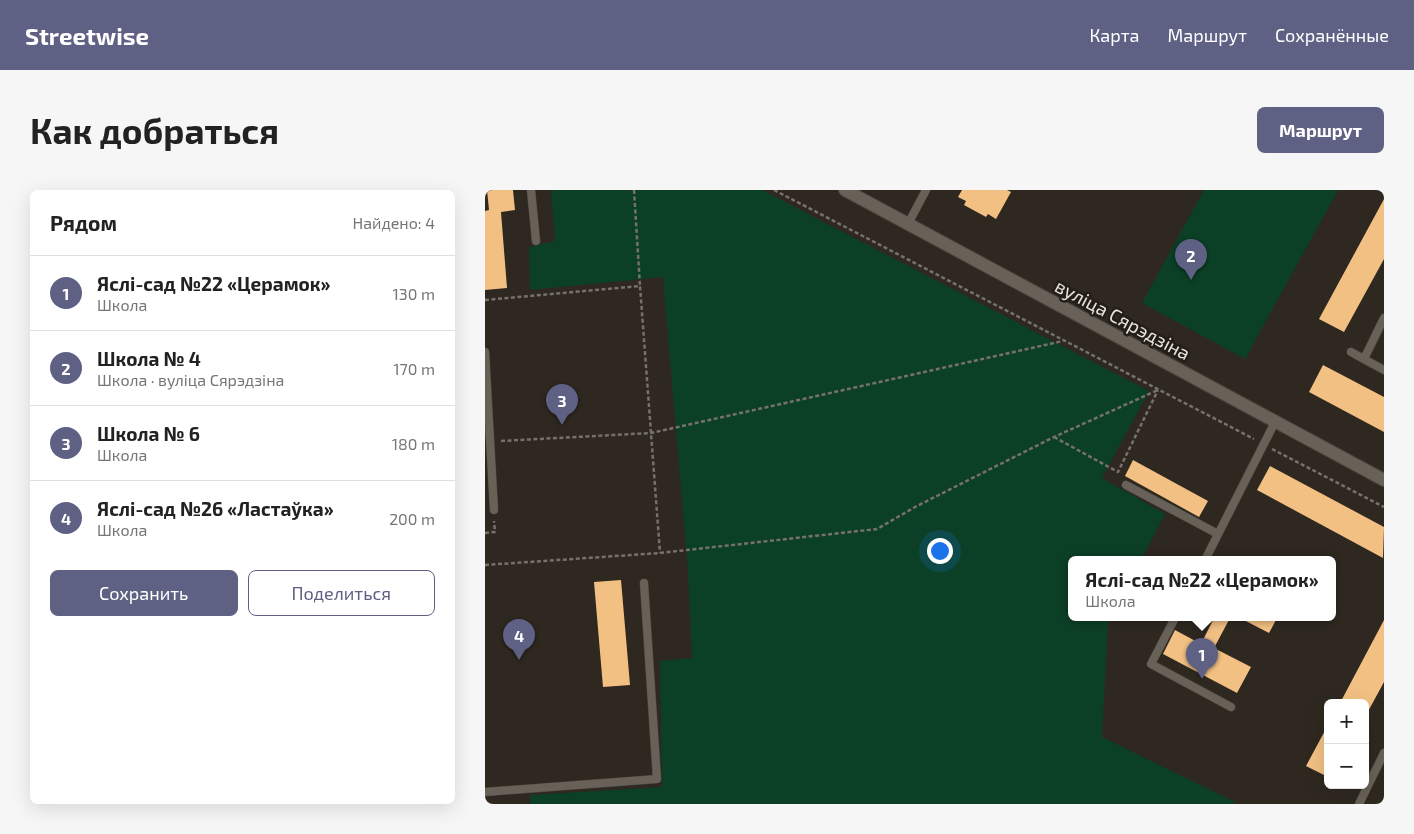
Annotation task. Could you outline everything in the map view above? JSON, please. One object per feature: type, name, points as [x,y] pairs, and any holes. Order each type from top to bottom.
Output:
[{"type":"street","name":"вуліца Сярэдзіна","points":[[845,190],[1384,480]]},
{"type":"lane","points":[[531,190],[536,241]]},
{"type":"lane","points":[[908,224],[926,190]]},
{"type":"lane","points":[[1364,359],[1384,318]]},
{"type":"lane","points":[[485,352],[494,510]]},
{"type":"lane","points":[[1351,352],[1384,370]]},
{"type":"lane","points":[[1207,556],[1275,422]]},
{"type":"lane","points":[[1125,485],[1218,534]]},
{"type":"lane","points":[[485,792],[657,779],[644,583]]},
{"type":"lane","points":[[1173,621],[1151,664],[1231,707]]},
{"type":"lane","points":[[1359,804],[1384,752]]},
{"type":"path","points":[[634,190],[660,553]]},
{"type":"path","points":[[774,190],[1384,507]]},
{"type":"path","points":[[485,300],[640,286]]},
{"type":"path","points":[[491,442],[651,433],[1065,341]]},
{"type":"path","points":[[1054,437],[1118,472],[1158,390]]},
{"type":"path","points":[[485,565],[660,553],[877,529],[915,507],[1054,437],[1158,390]]},
{"type":"path","points":[[485,533],[495,532],[494,510]]},
{"type":"green space","points":[[551,190],[762,190],[1149,391],[1102,478],[1165,514],[1143,556],[1068,556],[1068,621],[1109,621],[1102,737],[1235,802],[1233,804],[530,804],[530,795],[662,787],[660,661],[692,658],[688,571],[663,277],[530,290],[529,247],[555,241]]},
{"type":"green space","points":[[1204,190],[1338,190],[1245,359],[1142,303]]},
{"type":"building","points":[[487,190],[513,190],[515,210],[501,212],[507,288],[485,290],[485,211],[489,210]]},
{"type":"building","points":[[962,190],[1007,190],[1011,192],[996,219],[988,214],[986,217],[964,205],[966,201],[958,197]]},
{"type":"building","points":[[1384,199],[1384,259],[1344,332],[1319,319]]},
{"type":"building","points":[[1323,365],[1384,397],[1384,432],[1309,392]]},
{"type":"building","points":[[1133,460],[1208,501],[1199,517],[1125,476]]},
{"type":"building","points":[[1270,466],[1384,527],[1383,558],[1257,490]]},
{"type":"building","points":[[621,580],[630,685],[603,687],[594,582]]},
{"type":"building","points":[[1384,620],[1384,682],[1369,710],[1369,699],[1342,699]]},
{"type":"building","points":[[1212,621],[1228,621],[1214,648],[1251,667],[1237,693],[1163,654],[1175,630],[1201,644]]},
{"type":"building","points":[[1246,621],[1275,621],[1269,633]]},
{"type":"building","points":[[1324,732],[1324,775],[1306,766]]},
{"type":"place","name":"Школа № 4","points":[[1191,280]]},
{"type":"place","name":"Школа № 6","points":[[562,425]]},
{"type":"place","name":"Яслі-сад №26 «Ластаўка»","points":[[519,660]]},
{"type":"place","name":"Яслі-сад №22 «Церамок»","points":[[1202,679]]}]
